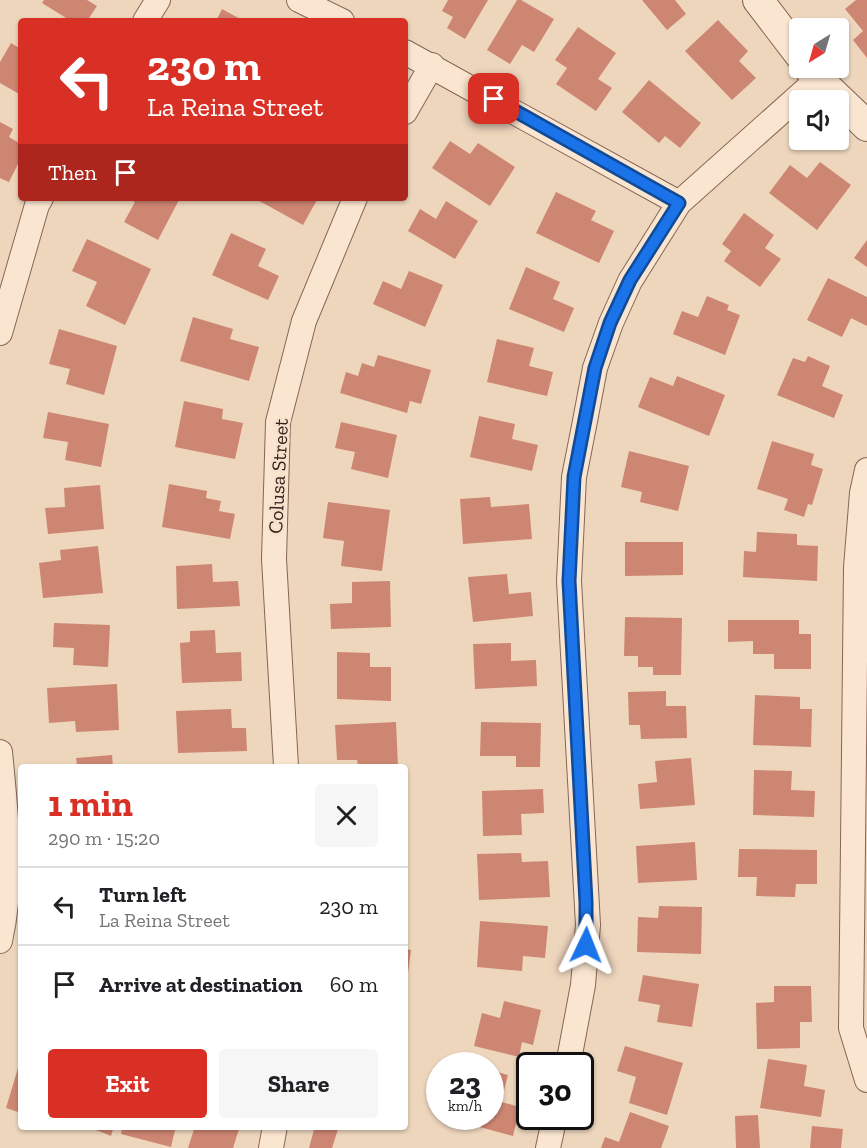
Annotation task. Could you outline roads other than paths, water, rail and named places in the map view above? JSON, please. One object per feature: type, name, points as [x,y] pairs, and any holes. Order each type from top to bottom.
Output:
[{"type":"street","points":[[147,18],[158,0]]},
{"type":"street","points":[[299,0],[336,18]]},
{"type":"street","points":[[758,0],[789,41]]},
{"type":"street","points":[[408,53],[679,203]]},
{"type":"street","points":[[408,107],[432,65]]},
{"type":"street","points":[[570,1052],[583,985],[588,925],[569,581],[574,477],[595,368],[610,323],[630,280],[679,203],[809,78]]},
{"type":"street","points":[[819,78],[867,126]]},
{"type":"street","points":[[0,333],[39,201]]},
{"type":"street","name":"Colusa Street","points":[[286,764],[274,559],[278,422],[303,321],[354,201]]},
{"type":"street","points":[[867,470],[862,493],[856,568],[851,1028],[867,1080]]},
{"type":"street","points":[[0,752],[4,833],[4,921],[0,941]]},
{"type":"street","points":[[271,1148],[274,1130]]},
{"type":"street","points":[[548,1148],[552,1130]]}]
